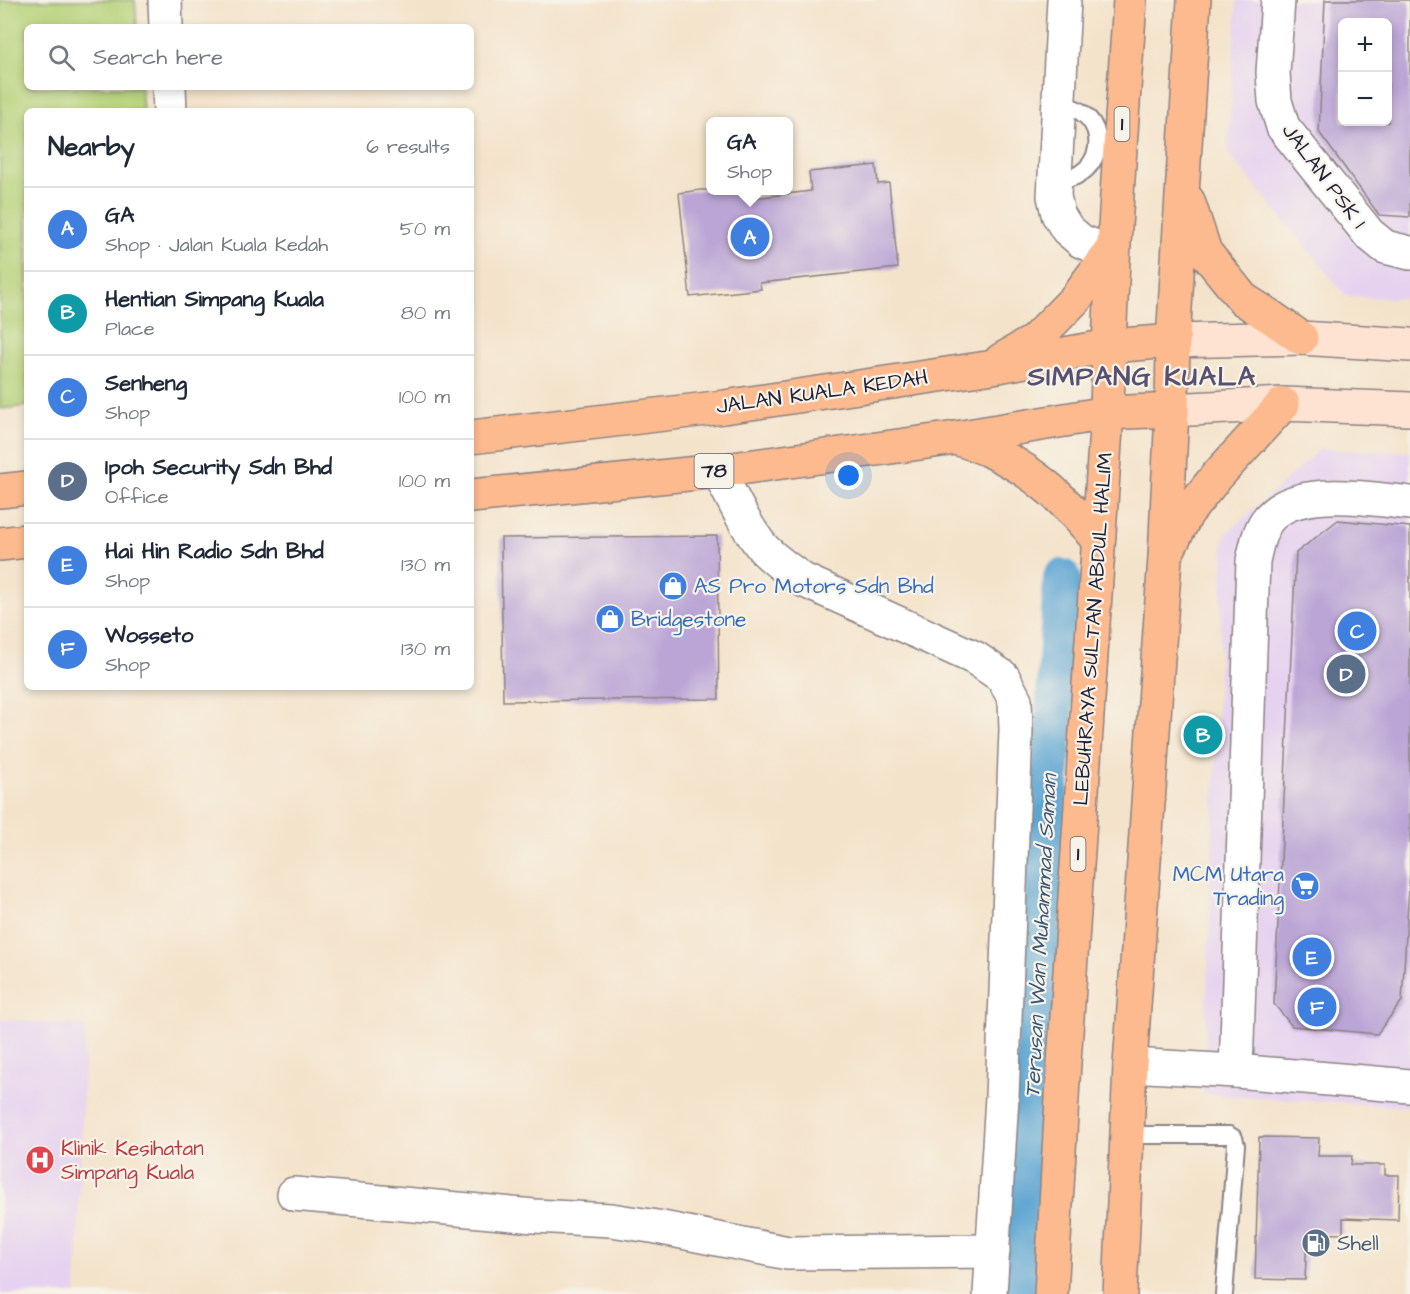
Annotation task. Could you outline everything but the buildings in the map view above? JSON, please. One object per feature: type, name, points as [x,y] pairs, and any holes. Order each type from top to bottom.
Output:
[{"type":"main road","name":"LEBUHRAYA SULTAN ABDUL HALIM","points":[[1051,1294],[1107,413],[1113,248],[1130,0]]},
{"type":"main road","points":[[1120,1294],[1131,1065],[1165,557],[1173,341],[1194,0]]},
{"type":"main road","points":[[1182,185],[1205,252],[1243,299],[1301,338]]},
{"type":"main road","points":[[987,368],[1034,341],[1076,298],[1113,248]]},
{"type":"main road","points":[[1173,341],[1301,338],[1410,345]]},
{"type":"main road","name":"JALAN KUALA KEDAH","points":[[474,437],[733,406],[987,368],[1109,346],[1173,341]]},
{"type":"main road","points":[[1172,410],[1283,404],[1410,410]]},
{"type":"main road","points":[[1165,557],[1187,513],[1216,477],[1283,404]]},
{"type":"main road","name":"78","points":[[474,496],[718,471],[956,438],[1107,413],[1172,410]]},
{"type":"main road","points":[[956,438],[990,451],[1021,468],[1050,488],[1076,513],[1098,540]]},
{"type":"main road","points":[[0,491],[24,488]]},
{"type":"main road","points":[[0,544],[24,541]]},
{"type":"street","points":[[165,0],[166,24]]},
{"type":"street","points":[[1064,0],[1054,196],[1058,214],[1067,229],[1089,245],[1098,248],[1113,248]]},
{"type":"street","name":"JALAN PSK 1","points":[[1278,0],[1273,74],[1275,101],[1283,127],[1369,234],[1384,247],[1410,253]]},
{"type":"street","points":[[169,90],[170,108]]},
{"type":"street","points":[[718,471],[764,549],[780,563],[803,580],[975,658],[1003,677],[1015,700],[1017,730],[1003,1062],[990,1294]]},
{"type":"street","points":[[1236,1071],[1253,561],[1259,534],[1275,511],[1291,502],[1321,497],[1410,503]]},
{"type":"street","points":[[1131,1065],[1236,1071],[1410,1086]]},
{"type":"street","points":[[294,1194],[534,1216],[611,1220],[788,1253],[993,1251]]},
{"type":"lane","points":[[1127,1135],[1229,1135],[1234,1138],[1236,1145],[1224,1294]]},
{"type":"shaded area","points":[[1237,0],[1410,0],[1410,299],[1346,296],[1228,153]]},
{"type":"shaded area","points":[[1320,449],[1410,452],[1410,1107],[1203,1094],[1224,536]]},
{"type":"shaded area","name":"Klinik Kesihatan Simpang Kuala","points":[[0,1019],[85,1026],[76,1294],[0,1294]]},
{"type":"green space","points":[[0,0],[135,0],[137,24],[24,24],[24,90],[141,90],[143,108],[24,108],[24,406],[0,409]]},
{"type":"waterway","name":"Terusan Wan Muhammad Saman","points":[[1021,1294],[1062,578]]},
{"type":"place","name":"GA","points":[[750,237]]},
{"type":"place","name":"AS Pro Motors Sdn Bhd","points":[[673,586]]},
{"type":"place","name":"Bridgestone","points":[[610,619]]},
{"type":"place","name":"Senheng","points":[[1357,631]]},
{"type":"place","name":"Ipoh Security Sdn Bhd","points":[[1346,674]]},
{"type":"place","name":"Hentian Simpang Kuala","points":[[1203,735]]},
{"type":"place","name":"MCM Utara Trading","points":[[1305,886]]},
{"type":"place","name":"Hai Hin Radio Sdn Bhd","points":[[1312,957]]},
{"type":"place","name":"Wosseto","points":[[1317,1007]]},
{"type":"place","name":"Klinik Kesihatan Simpang Kuala","points":[[40,1160]]},
{"type":"place","name":"Shell","points":[[1316,1243]]},
{"type":"district","name":"SIMPANG KUALA","points":[[1142,377]]}]
